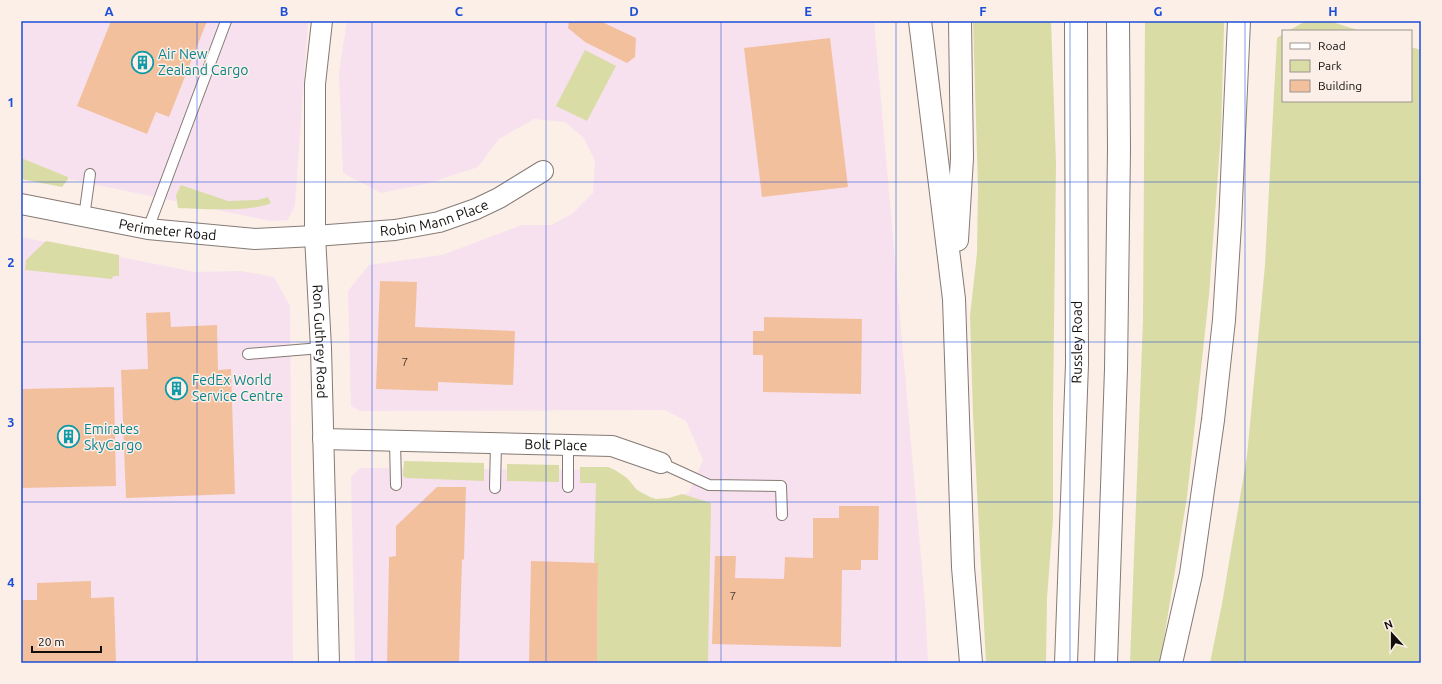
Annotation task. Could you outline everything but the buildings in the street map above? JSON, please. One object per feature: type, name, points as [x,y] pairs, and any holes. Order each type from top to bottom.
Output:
[{"type":"highway","points":[[920,21],[954,300],[964,566],[970,663]]},
{"type":"highway","points":[[954,300],[962,158],[960,21]]},
{"type":"highway","name":"Russley Road","points":[[1066,663],[1077,364],[1076,21]]},
{"type":"highway","points":[[1106,663],[1116,369],[1119,149],[1118,21]]},
{"type":"highway","points":[[1172,663],[1191,574],[1213,420],[1224,320],[1239,21]]},
{"type":"street","name":"Ron Guthrey Road","points":[[322,21],[315,84],[315,236],[322,348],[328,663]]},
{"type":"street","name":"Robin Mann Place","points":[[315,236],[395,230],[438,222],[476,209],[499,198],[543,171]]},
{"type":"street","name":"Perimeter Road","points":[[21,204],[148,230],[255,239],[315,236]]},
{"type":"street","name":"Bolt Place","points":[[323,439],[612,446],[661,464]]},
{"type":"lane","points":[[148,230],[226,21]]},
{"type":"lane","points":[[84,217],[90,174]]},
{"type":"lane","points":[[248,354],[322,348]]},
{"type":"lane","points":[[395,441],[396,484]]},
{"type":"lane","points":[[495,488],[496,443]]},
{"type":"lane","points":[[568,445],[568,487]]},
{"type":"lane","name":"Bolt Place","points":[[661,464],[709,485],[781,486],[782,516]]},
{"type":"shaded area","points":[[21,21],[308,21],[295,205],[288,220],[271,221],[21,169]]},
{"type":"shaded area","points":[[347,21],[874,21],[925,603],[928,663],[355,663],[351,477],[360,468],[606,470],[641,497],[665,504],[689,492],[703,460],[686,421],[665,410],[360,411],[351,406],[348,291],[369,265],[442,255],[522,225],[551,225],[572,214],[593,193],[595,161],[583,137],[565,122],[534,119],[499,139],[478,167],[429,183],[381,193],[343,173],[339,72]]},
{"type":"shaded area","points":[[21,237],[195,272],[241,271],[274,277],[290,306],[293,663],[21,663]]},
{"type":"green space","points":[[973,21],[1051,21],[1056,164],[1053,519],[1047,598],[1046,663],[986,663],[973,415],[970,316],[977,253],[978,188]]},
{"type":"green space","points":[[1145,21],[1224,21],[1224,26],[1221,133],[1209,295],[1187,497],[1160,663],[1130,663],[1143,319]]},
{"type":"green space","points":[[1306,21],[1329,21],[1358,30],[1290,30]]},
{"type":"green space","points":[[1282,35],[1282,102],[1412,102],[1412,47],[1421,50],[1421,663],[1210,663],[1222,604],[1247,456],[1265,265],[1277,38]]},
{"type":"green space","points":[[585,50],[616,66],[587,121],[556,106]]},
{"type":"green space","points":[[21,158],[68,177],[68,179],[62,187],[21,179]]},
{"type":"green space","points":[[181,185],[228,201],[258,200],[268,197],[271,203],[263,206],[239,209],[178,208],[176,195]]},
{"type":"green space","points":[[46,241],[119,255],[119,276],[113,276],[112,279],[25,270],[26,260]]},
{"type":"green space","points":[[404,461],[484,463],[484,481],[406,478],[403,476]]},
{"type":"green space","points":[[507,464],[559,465],[559,482],[507,481]]},
{"type":"green space","points":[[580,467],[608,467],[627,478],[637,490],[656,499],[669,498],[682,494],[711,503],[708,663],[597,663],[598,564],[594,562],[596,483],[580,483]]},
{"type":"place","name":"Air New Zealand Cargo","points":[[143,62]]},
{"type":"place","name":"FedEx World Service Centre","points":[[177,388]]},
{"type":"place","name":"Emirates SkyCargo","points":[[68,437]]}]
